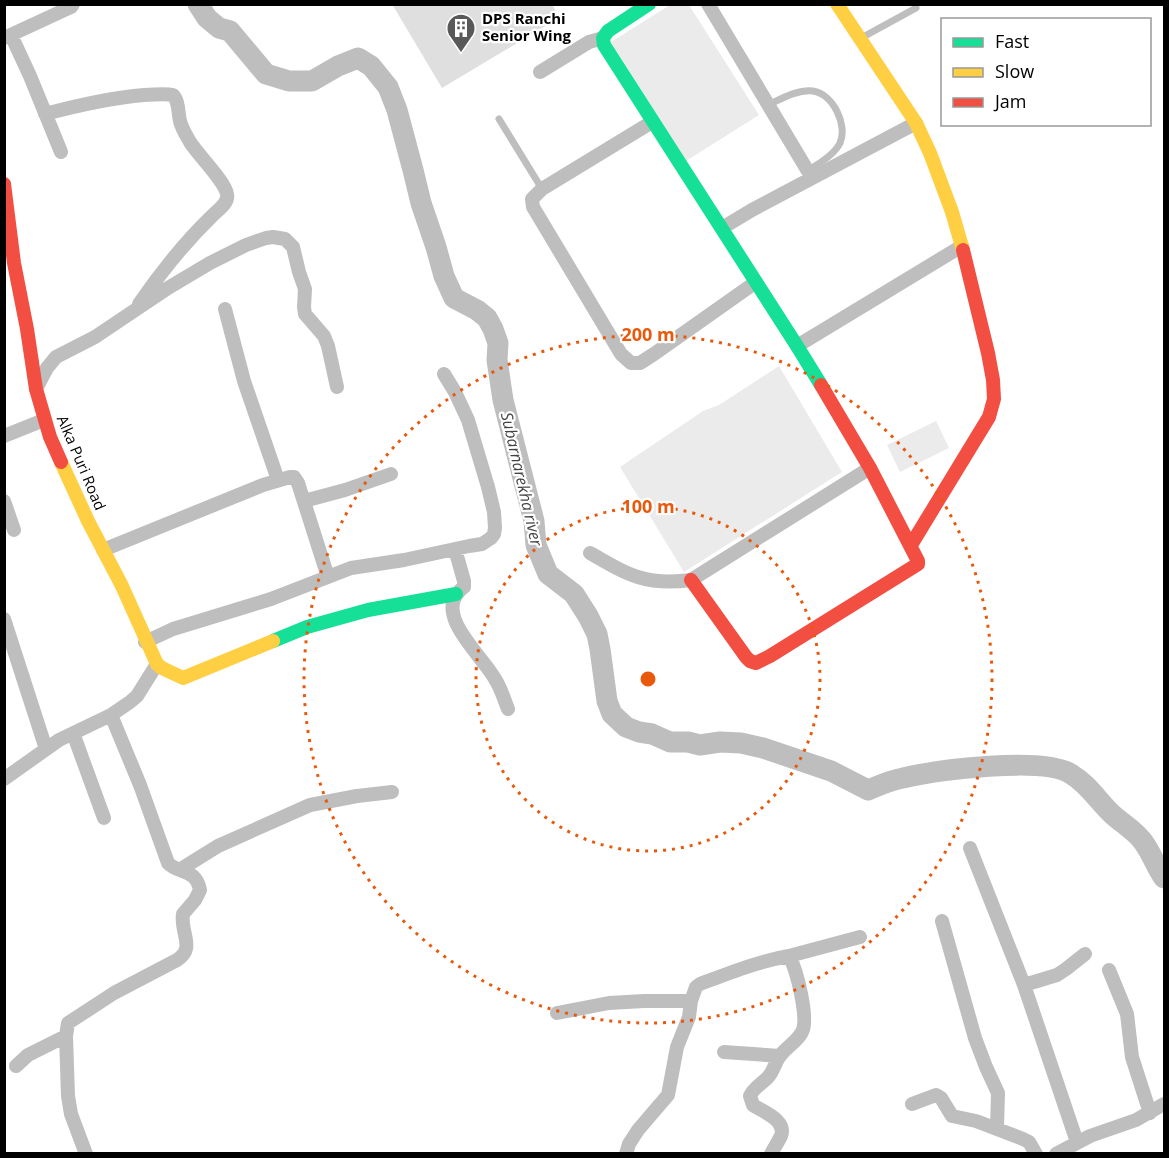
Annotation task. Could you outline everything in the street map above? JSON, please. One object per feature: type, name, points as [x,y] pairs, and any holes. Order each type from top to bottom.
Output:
[{"type":"street","points":[[61,152],[30,76],[8,37],[74,4]]},
{"type":"street","points":[[649,4],[608,31],[603,38],[603,45],[797,346],[870,468],[918,561],[915,567],[758,663],[746,657],[691,580]]},
{"type":"street","points":[[708,4],[810,174]]},
{"type":"street","points":[[837,4],[916,123],[940,177],[962,246],[993,380],[994,399],[989,417],[911,545]]},
{"type":"street","points":[[540,72],[590,42],[603,38]]},
{"type":"street","points":[[45,114],[97,100],[173,95],[177,100],[183,131],[224,183],[228,195],[224,205],[178,253],[133,311]]},
{"type":"street","points":[[652,122],[543,189],[532,199],[533,207],[621,354],[631,363],[640,363],[756,282]]},
{"type":"street","points":[[722,228],[810,174],[916,123]]},
{"type":"street","name":"Alka Puri Road","points":[[4,184],[36,389],[44,420],[73,490],[122,586],[145,642],[160,666]]},
{"type":"street","points":[[36,389],[47,368],[56,357],[95,337],[168,288],[232,251],[273,237],[285,239],[293,247],[305,289],[305,314],[324,336],[337,387]]},
{"type":"street","points":[[797,346],[962,246]]},
{"type":"street","points":[[225,309],[244,381],[278,480]]},
{"type":"street","points":[[145,642],[173,629],[271,599],[351,568],[404,560],[487,541],[494,534],[495,528],[488,488],[468,420],[444,374]]},
{"type":"street","points":[[4,436],[44,420]]},
{"type":"street","points":[[590,553],[640,578],[671,582],[691,580],[870,468]]},
{"type":"street","points":[[304,501],[391,474]]},
{"type":"street","points":[[103,550],[228,499],[290,477],[296,479],[328,577]]},
{"type":"street","points":[[4,501],[14,530]]},
{"type":"street","points":[[4,779],[46,749],[111,715],[137,696],[160,666],[181,678],[307,627],[368,610],[456,594],[464,587],[464,581],[455,549]]},
{"type":"street","points":[[456,594],[452,608],[455,620],[465,638],[495,679],[508,709]]},
{"type":"street","points":[[4,619],[46,749]]},
{"type":"street","points":[[86,1154],[71,1114],[68,1096],[66,1036],[68,1023],[114,993],[185,954],[187,946],[183,931],[183,914],[198,895],[200,887],[196,880],[181,869],[171,867],[168,863],[140,785],[111,715]]},
{"type":"street","points":[[73,733],[104,818]]},
{"type":"street","points":[[181,869],[218,846],[310,805],[392,792]]},
{"type":"street","points":[[970,848],[1024,985],[1077,1142]]},
{"type":"street","points":[[942,921],[975,1038],[998,1093],[997,1128]]},
{"type":"street","points":[[626,1154],[638,1130],[668,1095],[677,1047],[689,1017],[696,987],[733,971],[860,937]]},
{"type":"street","points":[[1024,985],[1057,975],[1085,954]]},
{"type":"street","points":[[771,1154],[782,1133],[781,1124],[753,1105],[750,1096],[771,1073],[780,1056],[796,1041],[804,1026],[795,969],[789,956]]},
{"type":"street","points":[[1109,970],[1128,1014],[1132,1057],[1150,1113]]},
{"type":"street","points":[[557,1013],[609,1003],[691,1001]]},
{"type":"street","points":[[11,1063],[66,1036]]},
{"type":"street","points":[[724,1052],[780,1056]]},
{"type":"street","points":[[912,1104],[936,1095],[941,1098],[952,1116],[976,1120],[1029,1142],[1036,1154]]},
{"type":"street","points":[[1056,1154],[1077,1142],[1120,1127],[1164,1104]]},
{"type":"lane","points":[[859,39],[916,8]]},
{"type":"lane","points":[[768,105],[796,93],[812,91],[828,99],[834,107],[842,127],[840,143],[810,174]]},
{"type":"lane","points":[[499,119],[543,189]]},
{"type":"shaded area","points":[[670,5],[689,5],[759,115],[686,161],[611,42]]},
{"type":"shaded area","points":[[779,366],[842,472],[684,572],[620,467],[703,411],[719,405]]},
{"type":"shaded area","points":[[936,421],[949,448],[900,472],[887,445]]},
{"type":"building","name":"DPS Ranchi Senior Wing","points":[[392,4],[552,4],[559,18],[442,88]]},
{"type":"waterway","name":"Subarnarekha river","points":[[198,4],[207,18],[219,28],[230,31],[266,74],[289,81],[312,81],[358,58],[371,66],[388,87],[397,110],[421,203],[444,276],[454,298],[487,318],[498,343],[497,360],[503,400],[534,521],[536,545],[548,574],[574,594],[597,634],[607,701],[612,714],[626,727],[670,742],[700,745],[720,742],[741,743],[763,748],[831,771],[868,790],[899,779],[964,768],[1015,765],[1057,769],[1077,778],[1113,815],[1138,835],[1164,878]]},
{"type":"traffic: fast","points":[[649,4],[608,31],[603,38],[604,45],[821,385]]},
{"type":"traffic: fast","points":[[273,641],[307,627],[368,610],[456,594]]},
{"type":"traffic: slow","points":[[837,4],[916,123],[952,212],[963,250]]},
{"type":"traffic: slow","points":[[61,462],[88,521],[122,586],[157,664],[183,678],[273,641]]},
{"type":"traffic: jam","points":[[4,184],[14,263],[36,389],[50,437],[61,462]]},
{"type":"traffic: jam","points":[[911,545],[989,417],[994,399],[988,353],[963,250]]},
{"type":"traffic: jam","points":[[691,580],[746,657],[756,663],[918,564],[870,468],[821,385]]},
{"type":"place","name":"DPS Ranchi Senior Wing","points":[[461,54]]}]
